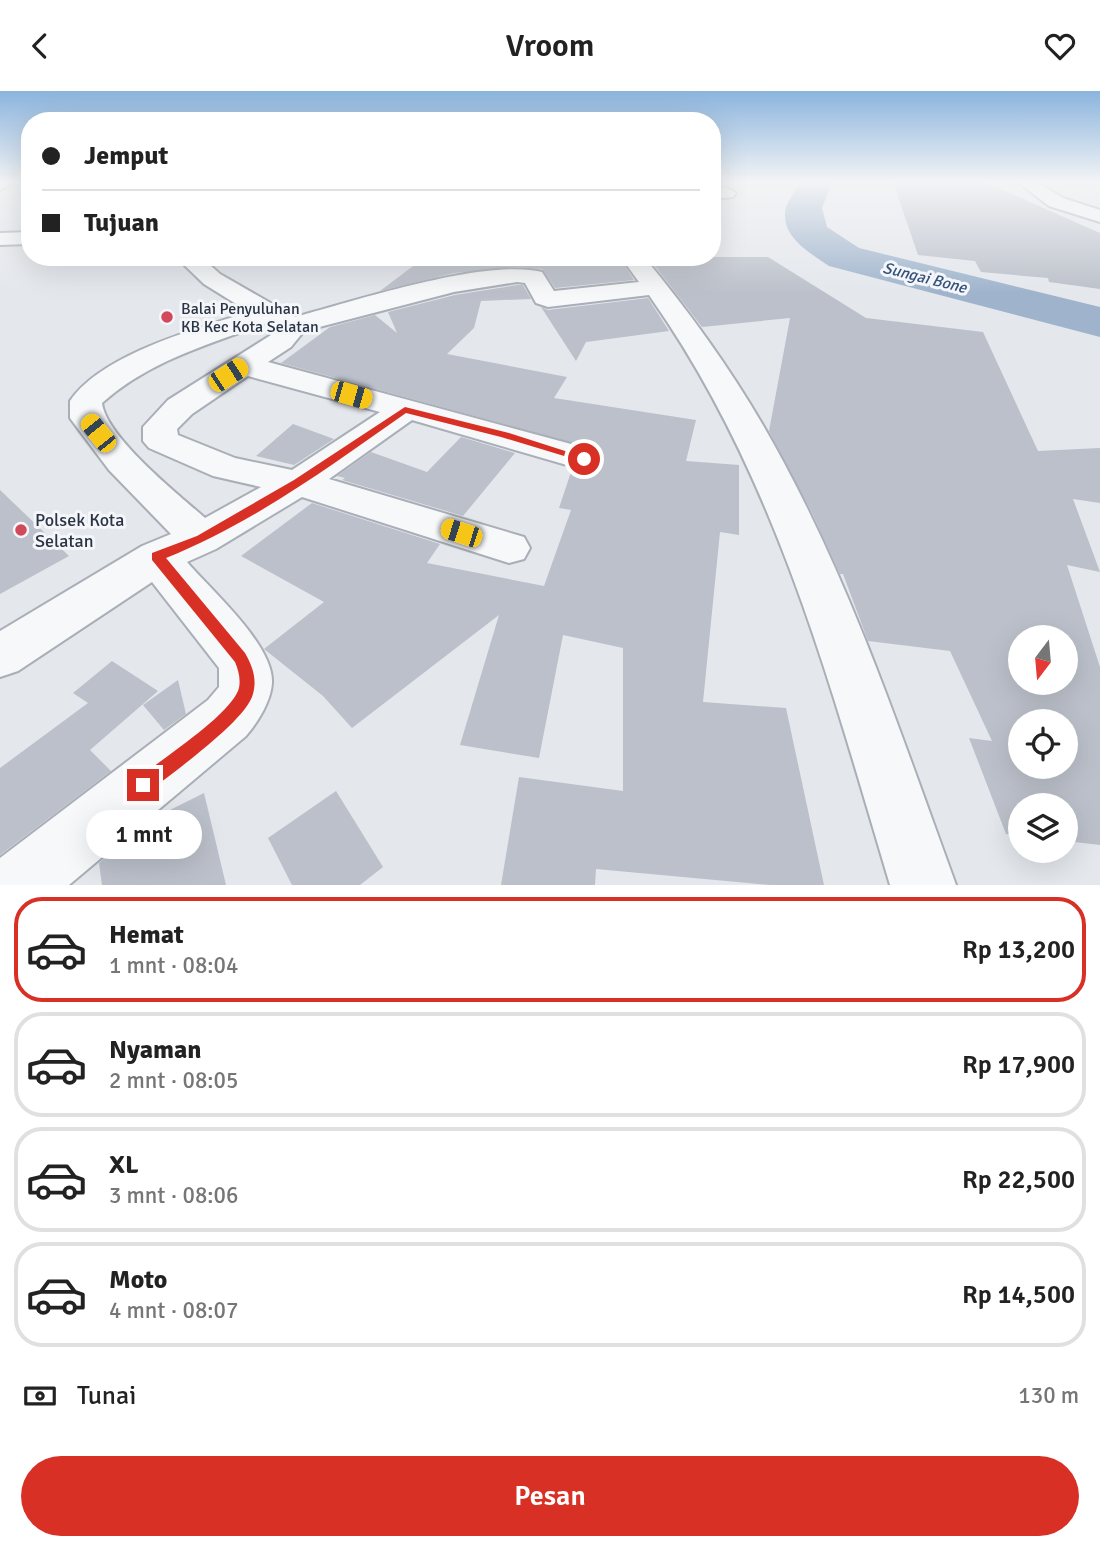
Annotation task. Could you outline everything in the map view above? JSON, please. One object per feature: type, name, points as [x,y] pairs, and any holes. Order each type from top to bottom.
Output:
[{"type":"street","points":[[0,239],[21,238]]},
{"type":"street","points":[[197,266],[212,279],[279,320],[290,331],[281,341],[167,418],[160,427],[162,441],[226,467],[298,483],[509,548]]},
{"type":"street","points":[[18,885],[227,718],[245,695],[247,670],[179,548],[122,462],[87,418],[86,401],[104,383],[131,366],[279,320],[461,283],[521,274],[534,277],[548,299],[644,272],[688,331],[729,395],[773,478],[808,559],[854,681],[923,885]]},
{"type":"street","points":[[243,365],[505,435],[584,459]]},
{"type":"street","points":[[0,656],[179,548],[298,483],[405,410]]},
{"type":"building","points":[[906,219],[1069,219],[1100,233],[1100,289],[1049,282],[1048,278],[981,272],[975,261],[918,255]]},
{"type":"building","points":[[721,257],[768,257],[866,318],[983,332],[1038,451],[1100,448],[1100,503],[1073,499],[1100,572],[1067,565],[1100,667],[1100,845],[1078,842],[1078,793],[1008,793],[1006,834],[969,738],[992,741],[950,651],[868,641],[843,574],[840,574],[769,431],[790,318],[702,327],[655,266],[721,266]]},
{"type":"building","points":[[413,266],[625,266],[634,280],[555,288],[542,269],[517,267],[454,273],[380,291]]},
{"type":"building","points":[[523,285],[531,299],[481,301],[474,328],[447,354],[567,377],[554,398],[696,420],[686,461],[739,465],[739,535],[720,532],[703,702],[786,708],[824,885],[770,885],[596,869],[595,885],[501,885],[519,777],[623,791],[623,648],[563,635],[539,758],[460,745],[499,615],[352,728],[323,696],[264,649],[324,602],[241,556],[312,503],[440,544],[427,563],[544,586],[571,510],[559,508],[572,469],[585,473],[598,470],[604,460],[599,450],[281,363],[330,327],[375,315],[397,333],[388,312],[455,295]]},
{"type":"building","points":[[648,298],[669,331],[586,342],[576,361],[541,307],[548,310]]},
{"type":"building","points":[[293,424],[334,439],[294,465],[256,456]]},
{"type":"building","points":[[461,437],[515,453],[463,516],[342,480],[345,478],[337,476],[371,452],[427,472]]},
{"type":"building","name":"Polsek Kota Selatan","points":[[0,490],[69,556],[0,594]]},
{"type":"building","points":[[112,661],[158,691],[90,750],[111,771],[0,855],[0,768],[88,703],[73,693]]},
{"type":"building","points":[[178,680],[186,714],[164,730],[143,705]]},
{"type":"building","points":[[336,791],[383,867],[360,885],[292,885],[268,838]]},
{"type":"building","points":[[204,793],[226,885],[102,885],[99,863],[150,820]]},
{"type":"waterway","name":"Sungai Bone","points":[[806,219],[809,233],[844,257],[1100,322]]},
{"type":"place","name":"Balai Penyuluhan KB Kec Kota Selatan","points":[[167,317]]},
{"type":"place","name":"Polsek Kota Selatan","points":[[21,530]]},
{"type":"route","points":[[143,785],[227,718],[245,695],[247,682],[247,670],[240,657],[157,557],[201,539],[298,483],[405,410],[505,435],[584,459]]}]
